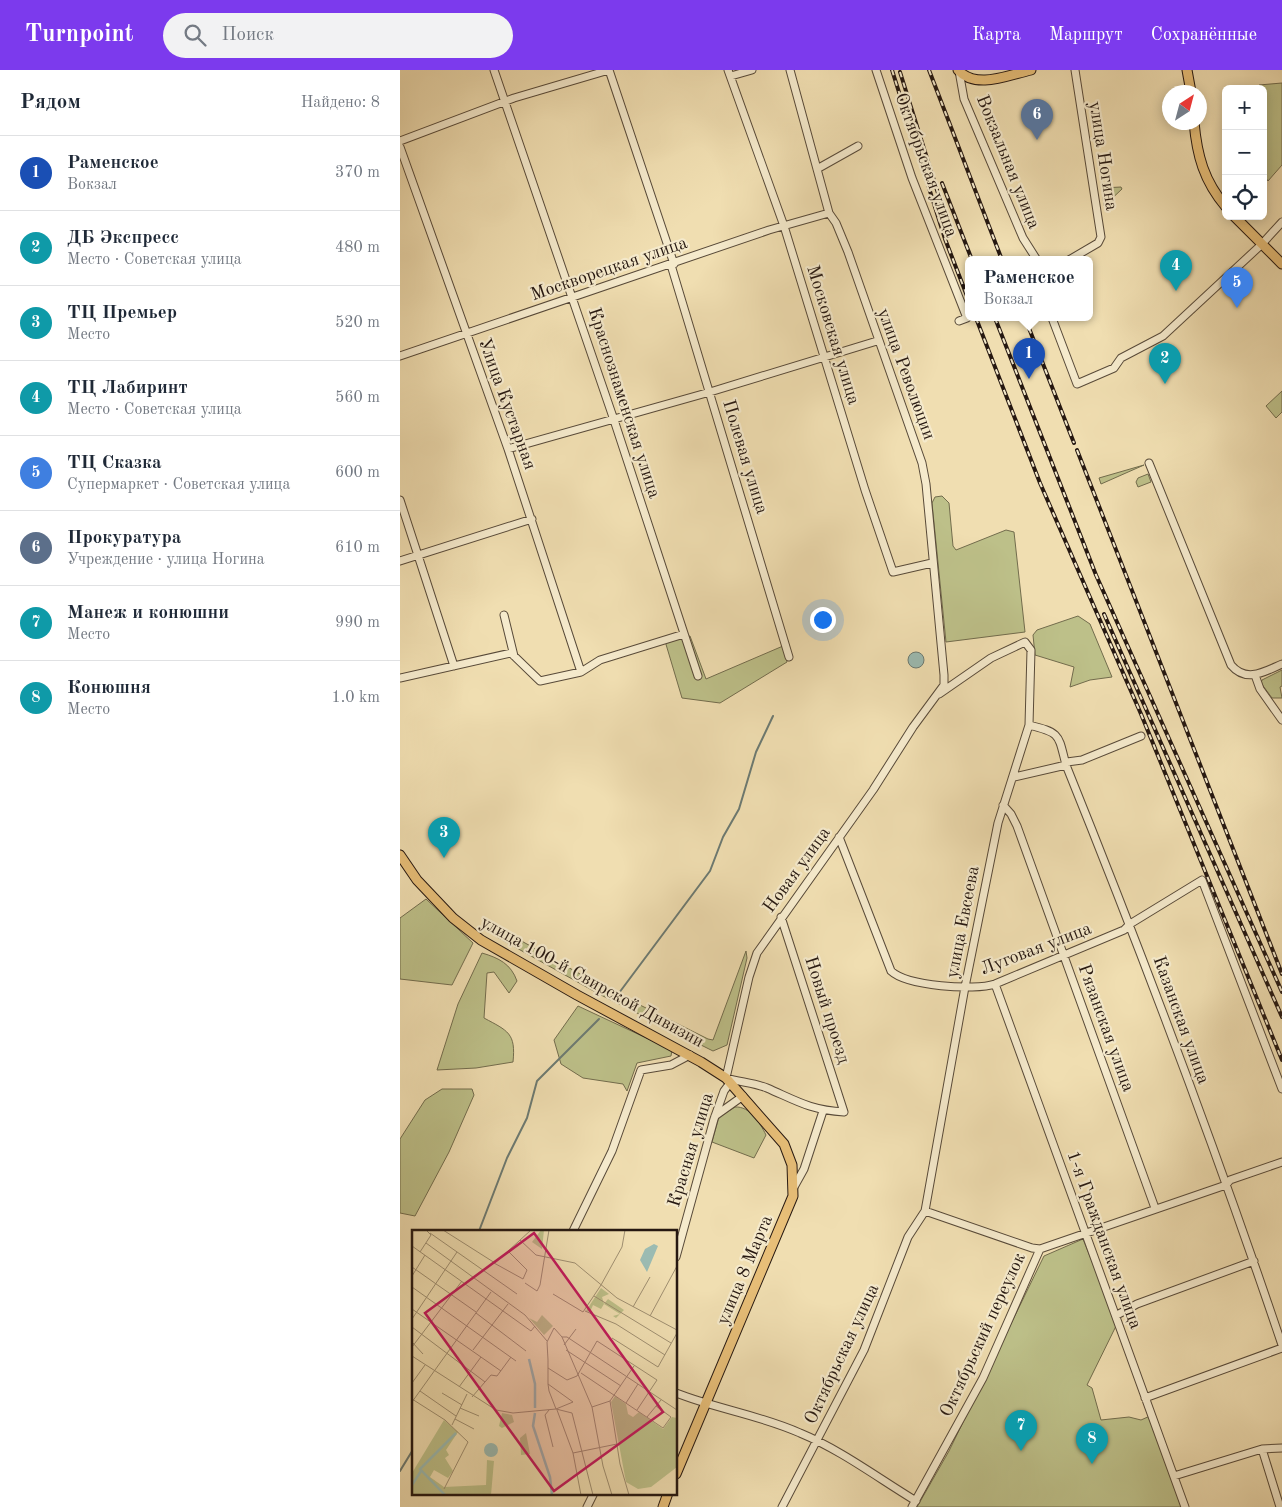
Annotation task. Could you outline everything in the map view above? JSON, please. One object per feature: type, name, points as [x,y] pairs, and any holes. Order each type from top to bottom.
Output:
[{"type":"main road","points":[[959,71],[976,81],[1031,70]]},
{"type":"main road","points":[[1187,70],[1189,85]]},
{"type":"main road","points":[[1195,130],[1196,146],[1202,169],[1212,190],[1222,202]]},
{"type":"main road","points":[[1238,220],[1282,264]]},
{"type":"main road","name":"улица 100-й Свирской Дивизии","points":[[400,854],[417,880],[468,931],[516,962],[690,1055],[730,1083]]},
{"type":"main road","name":"улица 8 Марта","points":[[678,1469],[790,1205],[794,1187],[792,1165],[784,1144],[730,1083]]},
{"type":"main road","points":[[662,1507],[668,1494]]},
{"type":"street","name":"Краснознаменская улица","points":[[494,70],[573,298],[698,676]]},
{"type":"street","points":[[400,141],[505,102],[609,70]]},
{"type":"street","name":"Полевая улица","points":[[609,70],[672,265],[789,657]]},
{"type":"street","points":[[729,73],[752,70]]},
{"type":"street","name":"улица Революции","points":[[790,70],[829,213],[836,223],[842,238],[922,463],[944,682],[935,697]]},
{"type":"street","name":"Октябрьская улица","points":[[876,70],[912,178],[965,313]]},
{"type":"street","name":"улица Ногина","points":[[1075,70],[1101,237],[1095,245],[1076,256]]},
{"type":"street","name":"Вокзальная улица","points":[[959,71],[964,99],[1023,238],[1034,256]]},
{"type":"street","name":"Московская улица","points":[[729,73],[784,226],[824,358],[893,572],[932,563]]},
{"type":"street","points":[[817,168],[858,146]]},
{"type":"street","name":"Улица Кустарная","points":[[400,147],[465,334],[508,449],[581,672]]},
{"type":"street","name":"Москворецкая улица","points":[[400,356],[784,226],[829,213]]},
{"type":"street","points":[[1053,321],[1077,384],[1112,368],[1122,358],[1140,350],[1171,330],[1282,222]]},
{"type":"street","name":"Октябрьская улица","points":[[959,321],[965,319]]},
{"type":"street","points":[[508,449],[710,392],[878,341]]},
{"type":"street","points":[[1149,463],[1228,660],[1235,670],[1245,675],[1255,675],[1282,664]]},
{"type":"street","points":[[400,500],[454,666]]},
{"type":"street","points":[[400,561],[532,520]]},
{"type":"street","points":[[504,615],[514,656]]},
{"type":"street","points":[[400,678],[511,653],[540,681],[581,672],[600,660],[684,634]]},
{"type":"street","name":"улица Евсеева","points":[[925,1211],[966,987],[1003,805],[1014,778],[1029,725],[1031,650],[1025,642],[987,660],[935,697]]},
{"type":"street","points":[[1255,675],[1260,689],[1282,720]]},
{"type":"street","name":"Новая улица","points":[[730,1083],[754,960],[781,917],[839,837],[935,697]]},
{"type":"street","name":"Казанская улица","points":[[1029,725],[1055,733],[1060,742],[1066,765],[1130,924],[1254,1261],[1282,1346]]},
{"type":"street","points":[[1014,778],[1066,765],[1068,762],[1082,760],[1141,736]]},
{"type":"street","name":"Рязанская улица","points":[[1003,805],[1015,822],[1155,1208]]},
{"type":"street","name":"Луговая улица","points":[[839,837],[891,971],[904,979],[966,987],[976,988],[995,984],[1124,930],[1130,924],[1202,880],[1282,1089]]},
{"type":"street","name":"Новый проезд","points":[[781,917],[844,1112],[823,1110]]},
{"type":"street","name":"1-я Гражданская улица","points":[[995,984],[1186,1507]]},
{"type":"street","points":[[573,1230],[612,1151],[642,1069],[670,1065],[690,1055]]},
{"type":"street","points":[[730,1083],[766,1087],[792,1100],[823,1110],[804,1169],[794,1187]]},
{"type":"street","name":"Красная улица","points":[[678,1250],[715,1116],[724,1091],[730,1083]]},
{"type":"street","points":[[715,1116],[743,1096]]},
{"type":"street","name":"Октябрьский переулок","points":[[914,1504],[983,1378],[1040,1249],[1226,1185],[1230,1180],[1282,1162]]},
{"type":"street","points":[[925,1211],[1032,1248],[1040,1249]]},
{"type":"street","name":"Октябрьская улица","points":[[782,1507],[864,1350],[908,1237],[925,1211]]},
{"type":"street","points":[[1117,1315],[1137,1304],[1254,1261]]},
{"type":"street","points":[[1146,1398],[1282,1346]]},
{"type":"street","points":[[678,1394],[705,1404],[782,1426],[818,1441],[914,1504]]},
{"type":"street","points":[[1174,1476],[1262,1449],[1282,1448]]},
{"type":"street","points":[[1262,1449],[1280,1507]]},
{"type":"street","points":[[587,1507],[594,1494]]},
{"type":"green space","points":[[1282,83],[1282,165],[1268,181],[1267,85],[1259,85]]},
{"type":"green space","points":[[1121,187],[1122,189],[1104,206],[1102,188]]},
{"type":"green space","points":[[1282,391],[1282,412],[1276,418],[1266,406]]},
{"type":"green space","points":[[1144,465],[1101,484],[1099,478]]},
{"type":"green space","points":[[1148,474],[1151,482],[1138,487],[1136,482],[1138,478]]},
{"type":"green space","points":[[942,496],[949,503],[953,546],[956,550],[1006,530],[1014,532],[1025,632],[946,642],[932,503],[935,497]]},
{"type":"green space","points":[[1078,616],[1090,624],[1112,677],[1090,680],[1070,687],[1074,667],[1035,655],[1033,635],[1037,630]]},
{"type":"green space","points":[[690,636],[706,679],[783,646],[787,662],[720,703],[682,698],[665,641]]},
{"type":"green space","points":[[1282,670],[1282,686],[1280,687],[1282,698],[1272,698],[1261,683],[1262,680]]},
{"type":"green space","points":[[426,899],[473,943],[452,985],[400,979],[400,918]]},
{"type":"green space","points":[[502,930],[596,983],[713,1040],[746,951],[747,958],[727,1045],[713,1051],[599,994],[497,937]]},
{"type":"green space","points":[[482,953],[494,957],[508,966],[517,981],[509,993],[494,972],[487,973],[484,1018],[509,1034],[514,1052],[513,1062],[476,1068],[437,1070],[458,1004]]},
{"type":"green space","points":[[578,1006],[672,1050],[671,1056],[637,1063],[627,1091],[623,1084],[583,1078],[561,1064],[554,1040]]},
{"type":"green space","points":[[442,1089],[472,1089],[474,1095],[449,1152],[415,1216],[400,1213],[400,1139],[425,1100]]},
{"type":"green space","points":[[735,1107],[740,1107],[750,1112],[766,1135],[754,1158],[712,1142],[719,1117]]},
{"type":"green space","points":[[1083,1239],[1117,1324],[1087,1385],[1092,1388],[1101,1420],[1129,1417],[1141,1420],[1150,1416],[1182,1507],[917,1507],[949,1451],[1044,1256]]},
{"type":"water","points":[[916,652],[924,660],[916,668],[908,660]]},
{"type":"waterway","points":[[616,997],[710,871],[723,837],[739,809],[756,752],[773,716]]},
{"type":"waterway","points":[[479,1230],[507,1158],[527,1118],[537,1081],[599,1019]]},
{"type":"waterway","points":[[400,1471],[412,1451]]},
{"type":"railway","points":[[892,70],[945,239],[965,291]]},
{"type":"railway","points":[[929,70],[1000,256]]},
{"type":"railway","points":[[900,72],[942,206]]},
{"type":"railway","points":[[942,183],[970,256]]},
{"type":"railway","points":[[977,321],[1040,483],[1141,714],[1282,1060]]},
{"type":"railway","points":[[996,321],[1096,575],[1282,992]]},
{"type":"railway","points":[[1026,321],[1074,443]]},
{"type":"railway","points":[[1077,450],[1282,974]]},
{"type":"railway","points":[[1104,614],[1282,1017]]},
{"type":"place","name":"Прокуратура","points":[[1037,140]]},
{"type":"place","name":"ТЦ Лабиринт","points":[[1176,291]]},
{"type":"place","name":"ТЦ Сказка","points":[[1237,308]]},
{"type":"place","name":"Раменское","points":[[1029,379]]},
{"type":"place","name":"ДБ Экспресс","points":[[1165,384]]},
{"type":"place","name":"ТЦ Премьер","points":[[444,858]]},
{"type":"place","name":"Манеж и конюшни","points":[[1021,1451]]},
{"type":"place","name":"Конюшня","points":[[1092,1464]]}]
